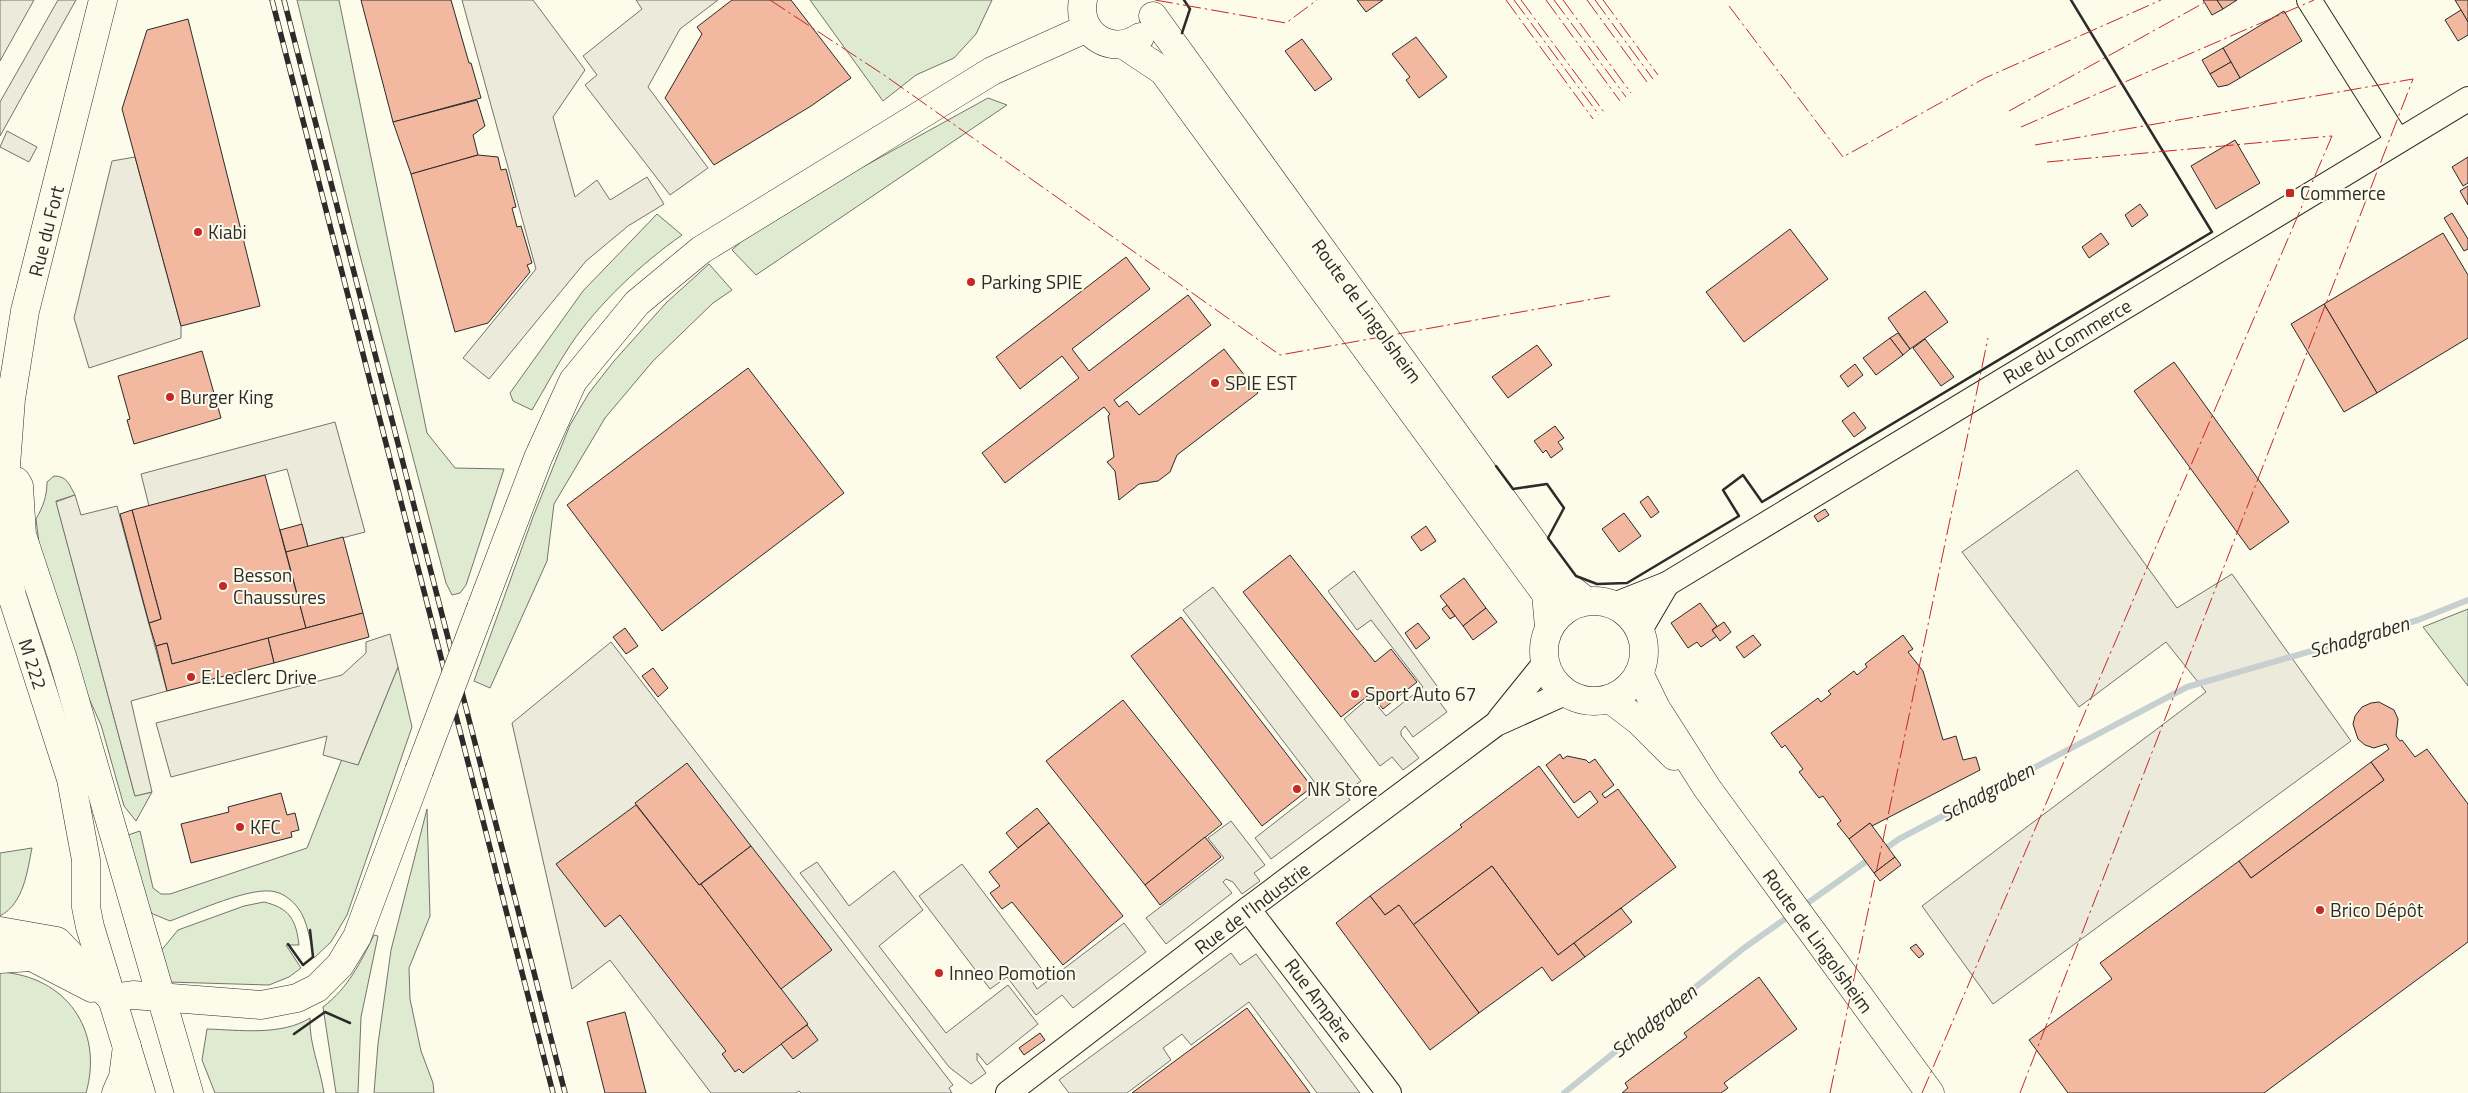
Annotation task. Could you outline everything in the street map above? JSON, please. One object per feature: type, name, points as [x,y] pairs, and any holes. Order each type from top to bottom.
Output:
[{"type":"main road","name":"Rue du Fort","points":[[6,465],[15,366],[26,311],[103,0]]},
{"type":"main road","points":[[1083,0],[1082,18],[1087,28],[1093,36],[1102,42],[1113,45],[1124,45],[1143,35],[1150,26],[1153,8]]},
{"type":"main road","name":"Route de Lingolsheim","points":[[1153,8],[1564,583],[1586,601]]},
{"type":"main road","points":[[0,959],[32,957],[111,998],[134,995],[161,999],[262,1005],[307,993],[340,965],[357,937],[538,458],[573,381],[637,303],[710,244],[992,71],[1087,28]]},
{"type":"main road","name":"Route de Lingolsheim","points":[[1124,45],[1163,71],[1546,594],[1549,627]]},
{"type":"main road","name":"M 222","points":[[6,465],[1,533],[14,605],[70,779],[86,860],[86,907],[140,1093]]},
{"type":"main road","name":"M 222","points":[[6,465],[19,486],[22,535],[65,668],[161,999]]},
{"type":"main road","points":[[1586,601],[1600,601],[1614,605],[1624,611],[1640,630],[1644,644],[1644,658],[1639,673],[1632,684],[1622,693],[1610,699],[1594,701],[1579,699],[1565,693],[1556,685],[1545,663],[1545,639],[1549,627],[1559,615],[1571,606],[1586,601]]},
{"type":"main road","points":[[1639,673],[1656,708],[1707,788]]},
{"type":"main road","points":[[1610,699],[1639,721],[1707,788]]},
{"type":"main road","name":"Route de Lingolsheim","points":[[1707,788],[1930,1093]]},
{"type":"main road","points":[[0,931],[57,941],[111,998]]},
{"type":"main road","points":[[161,999],[190,1093]]},
{"type":"main road","points":[[116,1093],[124,1077],[127,1046]]},
{"type":"street","points":[[2309,0],[2398,141]]},
{"type":"street","name":"Rue du Commerce","points":[[1614,605],[1667,584],[2468,99]]},
{"type":"street","name":"Rue du Commerce","points":[[1640,630],[1667,584]]},
{"type":"street","name":"Rue de l'Industrie","points":[[1496,724],[1545,663]]},
{"type":"street","name":"Rue de l'Industrie","points":[[1008,1093],[1248,909],[1496,724],[1565,693]]},
{"type":"street","name":"Rue Ampère","points":[[1248,909],[1390,1093]]},
{"type":"green space","points":[[297,0],[339,0],[427,433],[455,468],[504,469],[466,585],[460,593],[452,595],[446,583],[358,248]]},
{"type":"green space","points":[[810,0],[992,0],[976,34],[954,58],[916,75],[883,101]]},
{"type":"green space","points":[[988,98],[1007,105],[756,275],[732,250],[742,241],[861,168]]},
{"type":"green space","points":[[657,214],[682,235],[652,258],[622,285],[582,329],[556,368],[532,410],[513,401],[510,393],[583,291]]},
{"type":"green space","points":[[709,264],[732,290],[713,303],[653,361],[605,418],[554,504],[547,561],[490,688],[474,681],[533,517],[570,425],[589,393],[614,361],[666,303]]},
{"type":"green space","points":[[54,476],[65,479],[75,495],[56,501],[135,796],[152,792],[136,821],[124,806],[101,725],[73,663],[41,560],[36,519],[44,501],[47,482]]},
{"type":"green space","points":[[2468,609],[2468,686],[2423,627]]},
{"type":"green space","points":[[398,667],[412,727],[347,915],[331,942],[314,958],[301,913],[291,900],[276,892],[253,892],[208,906],[170,921],[153,914],[148,909],[125,836],[140,831],[153,888],[161,894],[170,894],[307,848],[342,759],[358,765]]},
{"type":"green space","points":[[427,809],[430,916],[409,968],[410,999],[421,1051],[433,1083],[434,1093],[374,1093],[378,1044],[391,950]]},
{"type":"green space","points":[[32,848],[26,877],[19,895],[8,910],[0,916],[0,853]]},
{"type":"green space","points":[[264,902],[280,908],[290,916],[296,928],[299,945],[286,945],[301,968],[289,977],[269,985],[168,982],[160,952],[178,930],[244,906]]},
{"type":"green space","points":[[374,935],[378,936],[361,1017],[358,1093],[336,1093],[323,1007],[347,983],[359,965]]},
{"type":"green space","points":[[0,972],[23,976],[44,984],[61,995],[74,1010],[84,1028],[89,1048],[90,1070],[86,1093],[0,1093]]},
{"type":"green space","points":[[310,1018],[311,1037],[324,1093],[215,1093],[202,1060],[207,1029],[273,1030],[299,1024]]},
{"type":"shaded area","points":[[0,0],[34,0],[0,61]]},
{"type":"shaded area","points":[[58,0],[76,0],[0,136],[0,102]]},
{"type":"shaded area","points":[[462,0],[533,0],[585,70],[553,117],[575,197],[597,180],[610,200],[647,177],[664,204],[628,226],[586,261],[489,379],[463,358],[536,269]]},
{"type":"shaded area","points":[[636,0],[718,0],[680,29],[648,87],[708,168],[670,195],[585,85],[597,75],[583,56],[642,9]]},
{"type":"shaded area","points":[[7,131],[37,147],[29,162],[0,147]]},
{"type":"shaded area","points":[[135,157],[181,326],[181,338],[89,368],[74,318],[112,161]]},
{"type":"shaded area","points":[[335,422],[365,532],[308,547],[287,469],[149,506],[141,474]]},
{"type":"shaded area","points":[[2077,470],[2177,608],[2232,574],[2351,741],[1993,1004],[1922,906],[2206,692],[2166,642],[2079,707],[1962,552]]},
{"type":"shaded area","points":[[75,495],[81,515],[117,506],[167,691],[131,701],[152,792],[135,796],[56,502]]},
{"type":"shaded area","points":[[1354,571],[1442,693],[1442,698],[1439,701],[1447,712],[1413,737],[1405,726],[1401,731],[1401,735],[1419,758],[1403,770],[1392,757],[1380,766],[1344,719],[1370,697],[1386,716],[1423,687],[1371,620],[1357,630],[1328,591]]},
{"type":"shaded area","points":[[1213,587],[1361,781],[1345,793],[1350,800],[1271,859],[1255,838],[1319,788],[1183,610]]},
{"type":"shaded area","points":[[390,634],[398,667],[358,765],[323,755],[327,736],[171,777],[156,723],[342,675],[366,653],[366,642]]},
{"type":"shaded area","points":[[611,642],[953,1085],[949,1088],[952,1093],[801,1093],[799,1091],[796,1093],[711,1093],[610,960],[572,989],[512,723]]},
{"type":"shaded area","points":[[1231,821],[1265,865],[1254,873],[1260,881],[1242,894],[1233,882],[1226,879],[1223,882],[1232,893],[1166,944],[1146,918],[1224,858],[1208,838]]},
{"type":"shaded area","points":[[817,862],[849,906],[894,871],[923,910],[879,946],[946,1033],[1008,985],[1038,1024],[987,1065],[977,1053],[977,1060],[986,1073],[971,1084],[949,1067],[800,873]]},
{"type":"shaded area","points":[[962,864],[1044,972],[1032,981],[1037,989],[1124,923],[1146,952],[1073,1008],[1062,995],[1036,1015],[1007,977],[990,989],[919,896]]},
{"type":"shaded area","points":[[1231,953],[1240,965],[1256,954],[1360,1093],[1317,1093],[1249,1002],[1191,1045],[1182,1034],[1163,1048],[1171,1060],[1127,1093],[1069,1093],[1059,1080]]},
{"type":"building","points":[[361,0],[451,0],[481,98],[393,122]]},
{"type":"building","points":[[732,0],[791,0],[851,78],[811,106],[714,165],[665,98],[702,34],[697,27]]},
{"type":"building","points":[[1357,0],[1383,0],[1366,12]]},
{"type":"building","points":[[2203,0],[2217,0],[2223,9],[2212,15]]},
{"type":"building","points":[[2217,0],[2237,0],[2223,9]]},
{"type":"building","points":[[2455,0],[2468,0],[2468,22],[2461,10]]},
{"type":"building","points":[[2461,10],[2468,22],[2468,35],[2458,41],[2445,20]]},
{"type":"building","points":[[2284,11],[2302,41],[2240,78],[2223,48]]},
{"type":"building","name":"Kiabi","points":[[188,19],[260,306],[181,326],[122,109],[147,30]]},
{"type":"building","points":[[1416,37],[1447,77],[1419,98],[1406,80],[1410,77],[1392,54]]},
{"type":"building","points":[[1302,39],[1332,79],[1315,91],[1285,51]]},
{"type":"building","points":[[2223,48],[2231,62],[2210,74],[2202,60]]},
{"type":"building","points":[[2231,62],[2240,78],[2228,85],[2218,87],[2210,74]]},
{"type":"building","points":[[477,100],[485,126],[473,135],[478,155],[411,174],[393,122]]},
{"type":"building","points":[[2235,140],[2260,183],[2216,209],[2191,166]]},
{"type":"building","points":[[478,155],[498,157],[501,170],[506,169],[516,207],[512,208],[517,227],[521,226],[532,263],[527,265],[530,272],[488,323],[455,332],[411,174]]},
{"type":"building","points":[[2468,157],[2468,183],[2463,186],[2452,167]]},
{"type":"building","points":[[2468,186],[2468,205],[2460,191]]},
{"type":"building","points":[[2140,204],[2148,215],[2132,227],[2125,215]]},
{"type":"building","points":[[2452,213],[2468,239],[2468,249],[2464,251],[2444,218]]},
{"type":"building","points":[[1790,229],[1828,279],[1744,342],[1706,292]]},
{"type":"building","points":[[2101,233],[2109,244],[2089,258],[2082,247]]},
{"type":"building","points":[[2443,233],[2468,275],[2468,338],[2377,393],[2324,304]]},
{"type":"building","name":"SPIE EST","points":[[1126,257],[1150,289],[1072,349],[1089,371],[1188,295],[1211,325],[1114,400],[1119,407],[1127,401],[1139,415],[1224,349],[1258,393],[1177,455],[1170,472],[1158,481],[1139,484],[1119,500],[1115,471],[1107,462],[1114,457],[1108,416],[1110,414],[1104,407],[1005,483],[982,453],[1079,378],[1062,356],[1020,389],[996,357]]},
{"type":"building","points":[[1925,291],[1948,322],[1910,349],[1888,318]]},
{"type":"building","points":[[2324,304],[2377,393],[2344,412],[2291,324]]},
{"type":"building","points":[[1898,333],[1910,349],[1903,355],[1890,338]]},
{"type":"building","points":[[1890,338],[1903,355],[1876,375],[1863,358]]},
{"type":"building","points":[[1925,339],[1954,377],[1941,386],[1913,348]]},
{"type":"building","points":[[1537,345],[1552,365],[1508,398],[1492,377]]},
{"type":"building","name":"Burger King","points":[[202,351],[221,418],[134,444],[127,420],[130,419],[118,376]]},
{"type":"building","points":[[2174,362],[2289,522],[2250,550],[2134,391]]},
{"type":"building","points":[[1855,364],[1863,375],[1848,387],[1840,376]]},
{"type":"building","points":[[748,368],[844,493],[662,631],[567,505]]},
{"type":"building","points":[[1854,412],[1866,428],[1854,437],[1842,421]]},
{"type":"building","points":[[1555,426],[1564,438],[1558,442],[1563,449],[1551,458],[1546,450],[1543,453],[1534,441]]},
{"type":"building","name":"Besson Chaussures","points":[[265,475],[306,628],[172,664],[167,643],[156,646],[149,623],[161,619],[132,510]]},
{"type":"building","points":[[1648,496],[1659,512],[1651,518],[1640,502]]},
{"type":"building","points":[[1825,509],[1829,515],[1818,522],[1814,516]]},
{"type":"building","points":[[132,510],[161,619],[149,623],[120,514]]},
{"type":"building","points":[[1624,513],[1641,536],[1619,552],[1602,529]]},
{"type":"building","points":[[302,524],[308,547],[286,552],[280,530]]},
{"type":"building","points":[[1426,526],[1436,541],[1421,551],[1411,537]]},
{"type":"building","points":[[343,537],[363,613],[306,628],[286,552]]},
{"type":"building","points":[[1290,555],[1375,662],[1391,649],[1417,682],[1383,709],[1370,694],[1341,717],[1243,592]]},
{"type":"building","points":[[1464,578],[1486,608],[1463,626],[1440,596]]},
{"type":"building","points":[[1700,603],[1717,626],[1712,630],[1717,636],[1701,647],[1697,642],[1688,648],[1671,623]]},
{"type":"building","points":[[1447,605],[1455,616],[1450,619],[1442,609]]},
{"type":"building","points":[[1486,608],[1497,622],[1473,640],[1463,626]]},
{"type":"building","points":[[363,613],[369,637],[274,663],[268,638]]},
{"type":"building","points":[[1181,617],[1312,787],[1262,826],[1131,656]]},
{"type":"building","points":[[1724,622],[1731,632],[1720,641],[1712,630]]},
{"type":"building","points":[[1418,623],[1430,638],[1416,649],[1405,633]]},
{"type":"building","points":[[625,628],[638,646],[626,654],[613,637]]},
{"type":"building","points":[[1753,635],[1761,645],[1744,658],[1736,647]]},
{"type":"building","points":[[1903,635],[1913,649],[1908,652],[1923,671],[1943,740],[1956,736],[1963,760],[1976,757],[1980,770],[1872,826],[1870,823],[1849,839],[1837,824],[1841,821],[1823,796],[1819,798],[1799,772],[1803,769],[1785,745],[1782,748],[1771,733],[1818,698],[1821,702],[1831,694],[1828,691],[1854,671],[1857,675],[1867,667],[1865,664]]},
{"type":"building","name":"E.Leclerc Drive","points":[[268,638],[274,663],[167,691],[156,646],[167,643],[172,664]]},
{"type":"building","points":[[653,668],[668,688],[658,697],[642,676]]},
{"type":"building","points":[[1123,700],[1222,824],[1145,885],[1046,761]]},
{"type":"building","name":"Brico Dépôt","points":[[2379,702],[2394,710],[2398,719],[2396,736],[2400,741],[2402,740],[2415,757],[2427,749],[2468,804],[2468,942],[2264,1093],[2068,1093],[2029,1040],[2112,979],[2100,963],[2239,861],[2251,878],[2384,780],[2371,762],[2389,749],[2386,744],[2374,748],[2365,745],[2358,739],[2353,724],[2355,716],[2362,707]]},
{"type":"building","points":[[1560,754],[1563,759],[1567,756],[1586,760],[1589,763],[1595,759],[1614,785],[1602,794],[1605,798],[1618,789],[1676,867],[1558,955],[1492,866],[1413,925],[1399,905],[1385,915],[1370,896],[1539,766],[1578,818],[1598,802],[1590,791],[1574,803],[1546,765]]},
{"type":"building","points":[[2371,762],[2384,780],[2251,878],[2239,861]]},
{"type":"building","points":[[687,763],[751,846],[699,885],[635,803]]},
{"type":"building","name":"KFC","points":[[281,793],[287,815],[295,813],[299,830],[291,832],[292,837],[191,863],[181,824],[229,812],[228,807]]},
{"type":"building","points":[[636,805],[699,885],[701,884],[808,1024],[743,1073],[739,1069],[735,1072],[722,1054],[726,1051],[620,915],[605,927],[556,864]]},
{"type":"building","points":[[1037,808],[1049,823],[1018,848],[1006,833]]},
{"type":"building","points":[[1049,823],[1123,916],[1063,965],[1012,902],[1002,909],[990,893],[1000,886],[989,872]]},
{"type":"building","points":[[1870,823],[1895,857],[1874,873],[1849,839]]},
{"type":"building","points":[[1205,837],[1221,857],[1160,905],[1145,885]]},
{"type":"building","points":[[751,846],[832,950],[781,989],[701,884]]},
{"type":"building","points":[[1895,857],[1901,865],[1880,881],[1874,873]]},
{"type":"building","points":[[1492,866],[1558,955],[1574,943],[1585,957],[1552,981],[1542,967],[1479,1013],[1413,925]]},
{"type":"building","points":[[1370,896],[1385,915],[1399,905],[1479,1013],[1430,1050],[1336,923]]},
{"type":"building","points":[[1621,908],[1632,922],[1585,957],[1574,943]]},
{"type":"building","points":[[1916,944],[1924,954],[1919,958],[1910,948]]},
{"type":"building","points":[[1759,977],[1797,1029],[1724,1083],[1728,1088],[1721,1093],[1622,1093],[1628,1088],[1625,1083],[1687,1037],[1684,1033]]},
{"type":"building","points":[[1247,1008],[1310,1093],[1132,1093],[1175,1061]]},
{"type":"building","points":[[625,1012],[646,1093],[605,1093],[587,1022]]},
{"type":"building","points":[[807,1025],[818,1040],[793,1059],[781,1044]]},
{"type":"building","points":[[1040,1033],[1045,1040],[1024,1055],[1019,1048]]},
{"type":"waterway","name":"Schadgraben","points":[[1882,851],[1899,839],[2187,687],[2418,620],[2468,600]]},
{"type":"waterway","name":"Schadgraben","points":[[1802,907],[1871,858]]},
{"type":"waterway","name":"Schadgraben","points":[[1564,1093],[1744,948],[1792,914]]},
{"type":"railway","points":[[272,0],[553,1093]]},
{"type":"railway","points":[[284,0],[565,1093]]},
{"type":"wall","points":[[1182,33],[1190,9],[1184,0]]},
{"type":"wall","points":[[1496,466],[1513,489],[1547,484],[1564,508],[1548,538],[1576,576],[1597,584],[1627,583],[1739,516],[1723,490],[1743,475],[1762,502],[2212,232],[2071,0]]},
{"type":"wall","points":[[288,944],[303,965],[313,957],[310,930]]},
{"type":"wall","points":[[294,1034],[325,1012],[350,1023]]},
{"type":"power","points":[[770,0],[884,75],[1280,355],[1610,296]]},
{"type":"power","points":[[1155,0],[1286,23],[1317,0]]},
{"type":"power","points":[[1506,0],[1593,119]]},
{"type":"power","points":[[1514,0],[1599,115]]},
{"type":"power","points":[[1521,0],[1604,112]]},
{"type":"power","points":[[1546,0],[1620,101]]},
{"type":"power","points":[[1554,0],[1626,97]]},
{"type":"power","points":[[1563,0],[1631,93]]},
{"type":"power","points":[[1587,0],[1647,82]]},
{"type":"power","points":[[1595,0],[1653,79]]},
{"type":"power","points":[[1603,0],[1658,75]]},
{"type":"power","points":[[1729,6],[1843,157],[1985,78],[2161,0]]},
{"type":"power","points":[[2009,111],[2209,0]]},
{"type":"power","points":[[2021,127],[2314,0]]},
{"type":"power","points":[[2020,1093],[2413,79],[2035,145]]},
{"type":"power","points":[[1922,1093],[2332,136],[2047,162]]},
{"type":"power","points":[[1830,1093],[1988,338]]},
{"type":"place","name":"Commerce","points":[[2290,193]]},
{"type":"place","name":"Kiabi","points":[[198,232]]},
{"type":"place","name":"Parking SPIE","points":[[971,282]]},
{"type":"place","name":"SPIE EST","points":[[1215,383]]},
{"type":"place","name":"Burger King","points":[[170,397]]},
{"type":"place","name":"Besson Chaussures","points":[[223,586]]},
{"type":"place","name":"E.Leclerc Drive","points":[[191,677]]},
{"type":"place","name":"Sport Auto 67","points":[[1355,694]]},
{"type":"place","name":"NK Store","points":[[1297,789]]},
{"type":"place","name":"KFC","points":[[240,827]]},
{"type":"place","name":"Brico Dépôt","points":[[2320,910]]},
{"type":"place","name":"Inneo Pomotion","points":[[939,973]]}]
